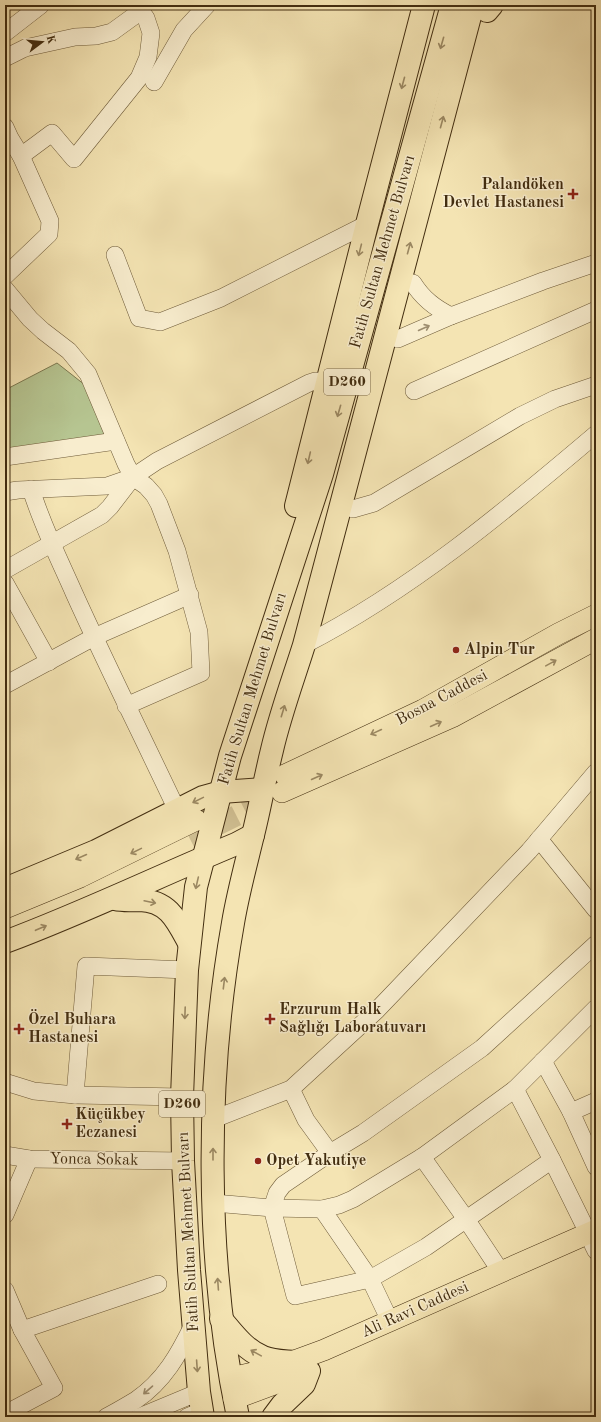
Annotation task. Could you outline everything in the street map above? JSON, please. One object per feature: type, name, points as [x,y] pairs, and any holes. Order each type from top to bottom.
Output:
[{"type":"highway","points":[[281,596],[281,558],[302,485],[326,382],[424,5]]},
{"type":"highway","name":"Fatih Sultan Mehmet Bulvarı","points":[[197,1409],[183,1161],[182,1097],[187,970],[196,887],[234,741],[322,474],[452,5]]},
{"type":"highway","points":[[305,642],[321,610],[336,571],[354,509],[485,6]]},
{"type":"highway","name":"Fatih Sultan Mehmet Bulvarı","points":[[234,1398],[221,1319],[218,1287],[214,1203],[214,1119],[216,1059],[226,966],[241,879],[253,834],[276,786],[272,748],[305,642],[485,6]]},
{"type":"highway","points":[[5,889],[96,851],[203,797],[221,792],[276,786]]},
{"type":"highway","points":[[5,942],[38,930],[236,844],[253,834]]},
{"type":"highway","points":[[112,898],[125,901],[152,901],[161,905],[169,910],[177,920],[189,943]]},
{"type":"highway","points":[[221,1319],[248,1349],[255,1354],[272,1360],[301,1366],[304,1384],[282,1405],[274,1417]]},
{"type":"highway","points":[[197,1409],[213,1385],[234,1398]]},
{"type":"main road","name":"Bosna Caddesi","points":[[276,786],[422,710],[558,634],[596,615]]},
{"type":"main road","points":[[276,786],[452,718],[596,639]]},
{"type":"main road","points":[[5,908],[193,830],[102,883],[5,922]]},
{"type":"main road","name":"Ali Ravi Caddesi","points":[[301,1366],[390,1321],[501,1272],[594,1240]]},
{"type":"main road","name":"Ali Ravi Caddesi","points":[[234,1398],[255,1374],[301,1366],[379,1341],[594,1240]]},
{"type":"street","points":[[5,33],[41,5]]},
{"type":"street","points":[[154,82],[184,30],[208,5]]},
{"type":"street","points":[[6,53],[75,37],[96,36],[112,32],[139,8],[146,18],[151,34],[148,57],[139,78],[74,159],[52,133],[21,156]]},
{"type":"street","points":[[5,127],[21,156],[50,221],[49,234],[5,276]]},
{"type":"street","points":[[115,255],[139,318],[160,322],[221,298],[367,224]]},
{"type":"street","points":[[398,339],[451,316],[543,281],[596,263]]},
{"type":"street","points":[[413,283],[427,301],[439,310],[451,316]]},
{"type":"street","points":[[5,289],[30,319],[69,351],[88,374],[133,477],[146,486],[154,495],[159,504],[177,551],[190,595],[199,632],[201,673],[126,706]]},
{"type":"street","points":[[414,391],[596,310]]},
{"type":"street","points":[[5,492],[31,489],[107,486],[133,477],[157,461],[308,383],[315,381],[326,382]]},
{"type":"street","points":[[354,509],[374,503],[520,416],[555,399],[596,385]]},
{"type":"street","points":[[305,642],[329,632],[404,586],[444,557],[535,486],[596,434]]},
{"type":"street","points":[[5,457],[116,441]]},
{"type":"street","points":[[5,570],[102,514],[110,508],[133,477]]},
{"type":"street","points":[[31,489],[51,543],[126,706],[177,810]]},
{"type":"street","points":[[5,583],[49,662]]},
{"type":"street","points":[[5,685],[94,637],[190,595]]},
{"type":"street","points":[[214,1119],[291,1089],[377,1010],[540,838],[596,772]]},
{"type":"street","points":[[540,838],[596,910]]},
{"type":"street","points":[[552,1160],[426,1246],[370,1279],[295,1296],[272,1208],[277,1193],[283,1185],[330,1153],[363,1133],[482,1048],[596,944]]},
{"type":"street","points":[[75,1095],[86,966],[187,970]]},
{"type":"street","points":[[214,1203],[272,1208],[322,1208],[339,1205],[353,1199],[422,1157],[515,1089],[596,1010]]},
{"type":"street","points":[[543,1061],[571,1112],[596,1167]]},
{"type":"street","points":[[5,1082],[34,1091],[75,1095],[182,1097]]},
{"type":"street","points":[[291,1089],[306,1120],[330,1153]]},
{"type":"street","points":[[515,1089],[594,1240]]},
{"type":"street","points":[[571,1112],[596,1101]]},
{"type":"street","name":"Yonca Sokak","points":[[5,1155],[29,1159],[183,1161]]},
{"type":"street","points":[[422,1157],[501,1272]]},
{"type":"street","points":[[5,1215],[29,1159]]},
{"type":"street","points":[[322,1208],[370,1279],[390,1321]]},
{"type":"street","points":[[22,1330],[158,1284]]},
{"type":"street","points":[[5,1290],[22,1330],[54,1388],[5,1413]]},
{"type":"street","points":[[106,1417],[136,1400],[160,1379],[176,1359],[193,1325]]},
{"type":"street","points":[[139,1417],[197,1409]]},
{"type":"green space","points":[[57,363],[85,385],[100,416],[105,438],[5,449],[5,390]]},
{"type":"tunnel","points":[[190,839],[273,797]]},
{"type":"place","name":"Palandöken Devlet Hastanesi","points":[[573,194]]},
{"type":"place","name":"Alpin Tur","points":[[456,650]]},
{"type":"place","name":"Erzurum Halk Sağlığı Laboratuvarı","points":[[270,1019]]},
{"type":"place","name":"Özel Buhara Hastanesi","points":[[19,1029]]},
{"type":"place","name":"Küçükbey Eczanesi","points":[[67,1124]]},
{"type":"place","name":"Opet Yakutiye","points":[[258,1161]]}]
